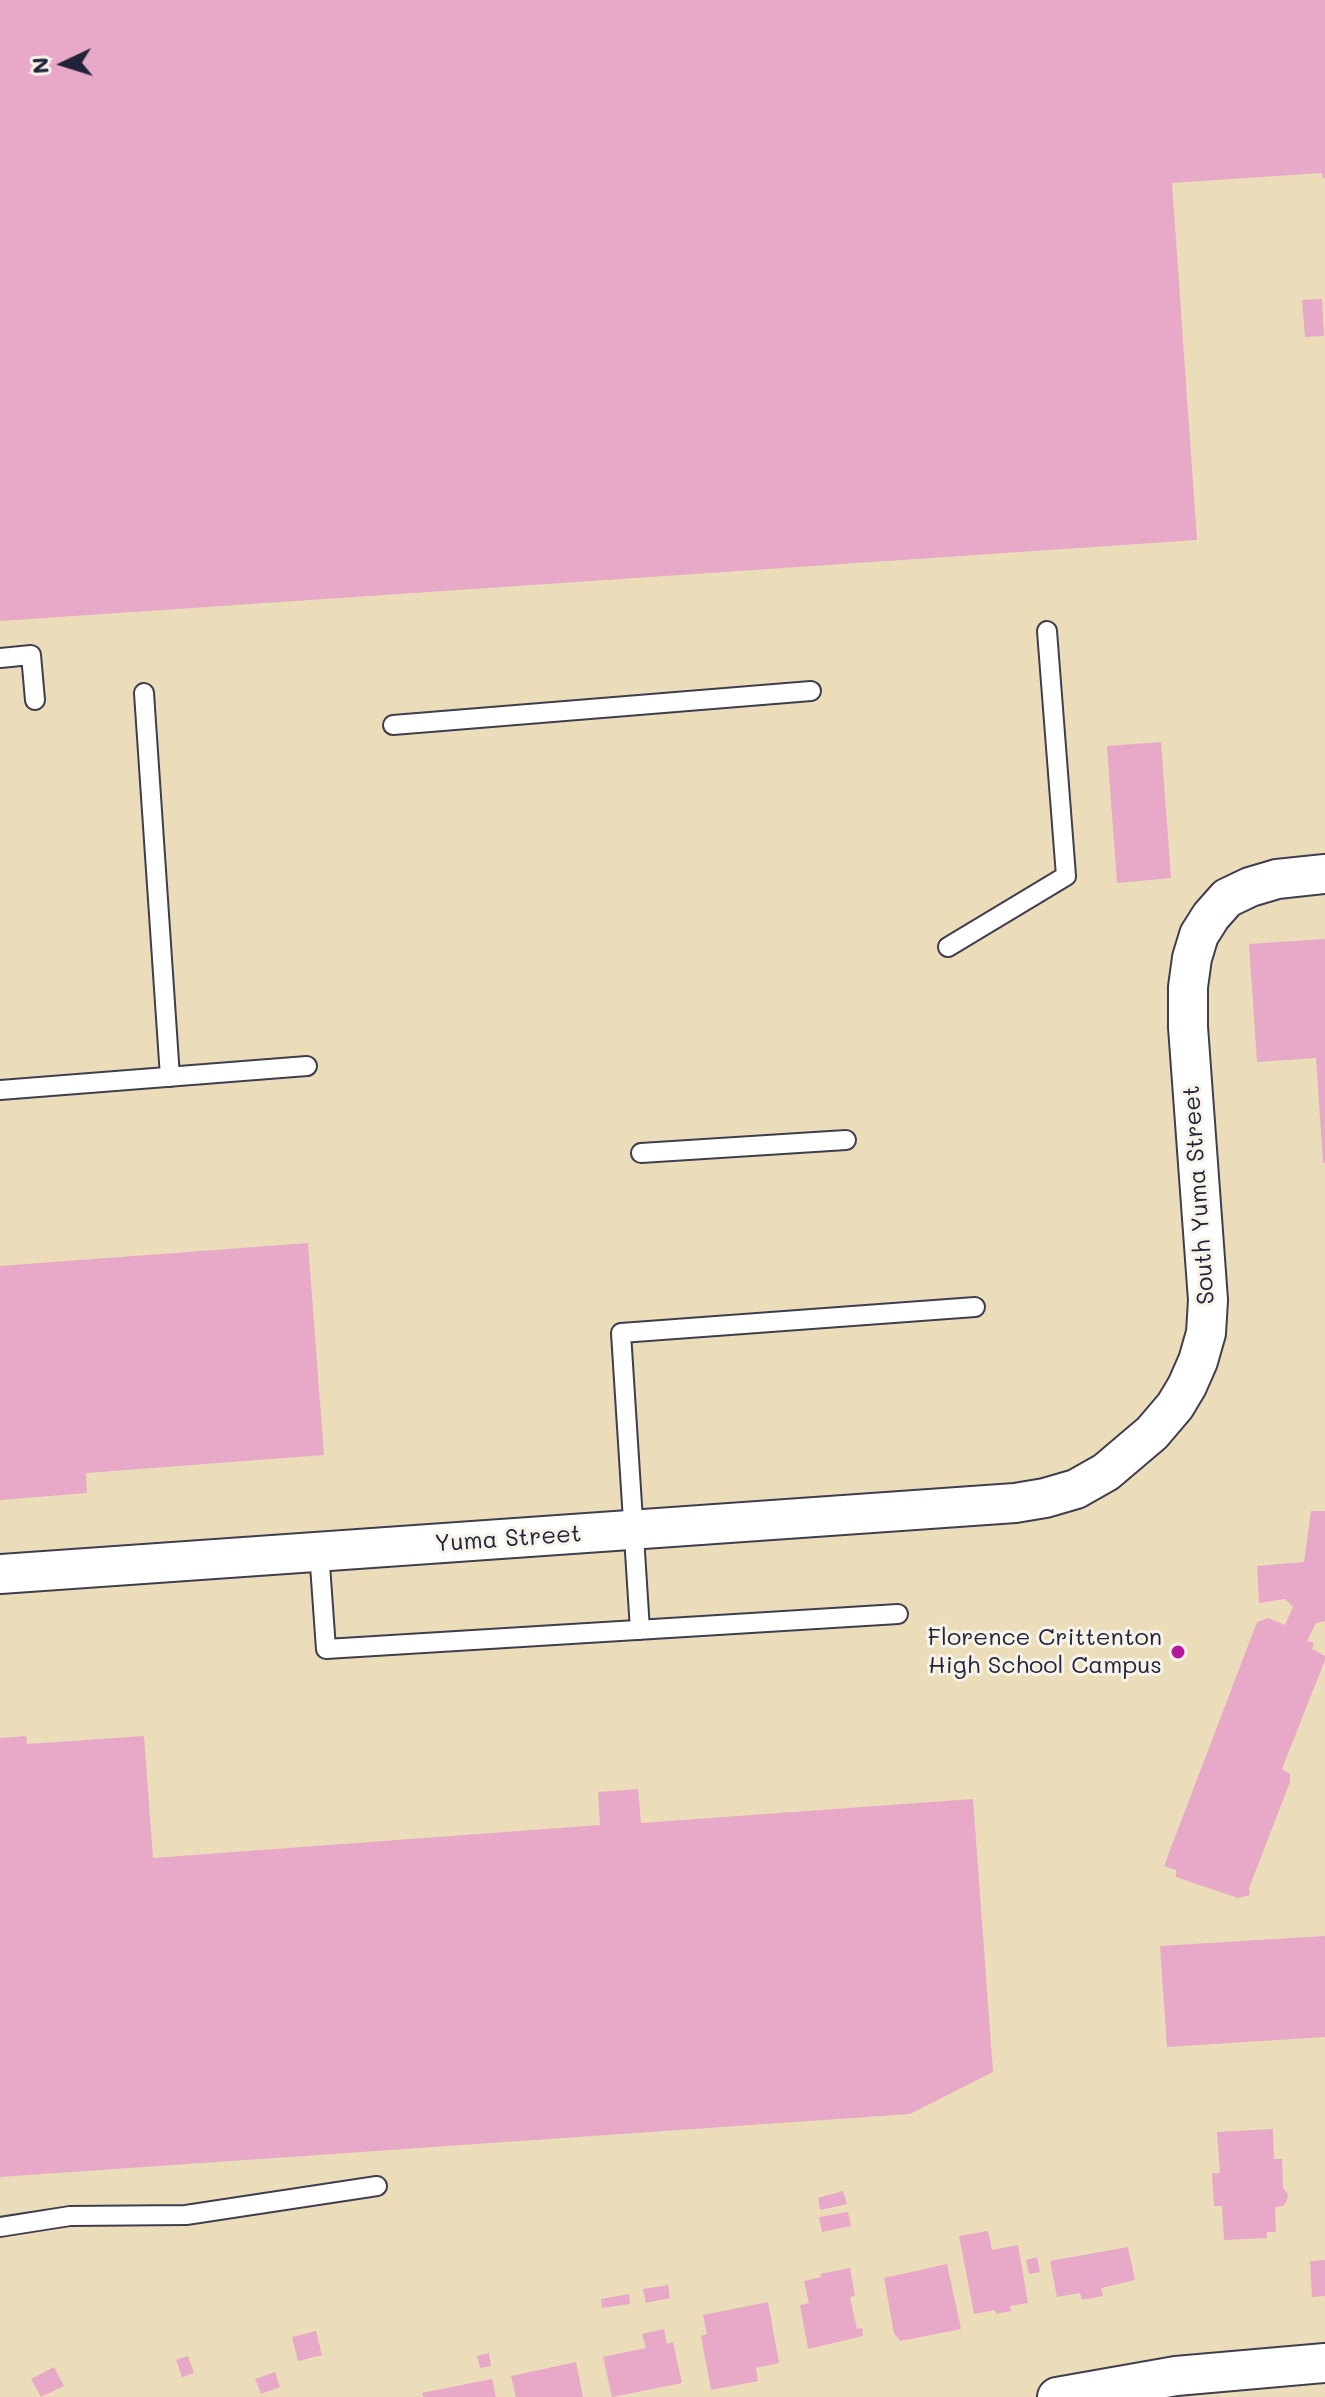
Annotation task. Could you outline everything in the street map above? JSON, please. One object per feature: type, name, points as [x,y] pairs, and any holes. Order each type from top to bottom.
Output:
[{"type":"street","name":"South Yuma Street","points":[[1015,1503],[1076,1489],[1106,1472],[1152,1433],[1187,1386],[1206,1333],[1208,1300],[1188,1027],[1192,958],[1199,935],[1227,898],[1277,879],[1325,874]]},
{"type":"street","name":"Yuma Street","points":[[0,1574],[1015,1503]]},
{"type":"street","points":[[1057,2397],[1177,2386],[1325,2363]]},
{"type":"lane","points":[[948,947],[1066,876],[1047,631]]},
{"type":"lane","points":[[0,658],[31,655],[35,700]]},
{"type":"lane","points":[[393,725],[811,691]]},
{"type":"lane","points":[[144,693],[170,1077]]},
{"type":"lane","points":[[0,1090],[307,1066]]},
{"type":"lane","points":[[641,1153],[846,1140]]},
{"type":"lane","points":[[640,1630],[621,1333],[975,1307]]},
{"type":"lane","points":[[319,1551],[326,1649],[898,1614]]},
{"type":"lane","points":[[0,2227],[70,2216],[186,2215],[377,2186]]},
{"type":"building","points":[[0,0],[1325,0],[1325,178],[1322,173],[1172,183],[1197,540],[0,621]]},
{"type":"building","points":[[1322,299],[1324,336],[1305,337],[1302,300]]},
{"type":"building","points":[[1161,742],[1171,878],[1117,883],[1107,746]]},
{"type":"building","points":[[1325,939],[1323,1163],[1316,1058],[1257,1062],[1249,944]]},
{"type":"building","points":[[308,1243],[324,1455],[86,1473],[87,1493],[0,1500],[0,1266]]},
{"type":"building","points":[[1311,1511],[1325,1511],[1325,1621],[1316,1623],[1307,1641],[1314,1643],[1312,1649],[1325,1656],[1325,1660],[1282,1769],[1290,1774],[1290,1782],[1249,1888],[1250,1895],[1238,1898],[1176,1877],[1176,1870],[1164,1866],[1257,1622],[1268,1618],[1285,1625],[1293,1607],[1285,1599],[1259,1603],[1257,1566],[1304,1562]]},
{"type":"building","points":[[26,1736],[27,1744],[144,1736],[153,1858],[600,1825],[598,1792],[638,1789],[641,1823],[973,1799],[993,2072],[910,2114],[0,2177],[0,1738]]},
{"type":"building","points":[[1325,1936],[1325,2037],[1167,2047],[1160,1946]]},
{"type":"building","points":[[1273,2129],[1274,2159],[1282,2159],[1283,2188],[1288,2194],[1283,2206],[1275,2207],[1276,2232],[1267,2232],[1267,2238],[1224,2240],[1222,2206],[1214,2206],[1212,2173],[1220,2173],[1217,2132]]},
{"type":"building","points":[[843,2191],[847,2204],[820,2210],[818,2198]]},
{"type":"building","points":[[848,2212],[851,2226],[822,2232],[819,2217]]},
{"type":"building","points":[[988,2231],[992,2250],[1018,2245],[1028,2303],[1010,2306],[1011,2311],[974,2314],[959,2236]]},
{"type":"building","points":[[1128,2247],[1135,2280],[1101,2288],[1103,2296],[1082,2300],[1080,2293],[1057,2297],[1050,2261]]},
{"type":"building","points":[[1037,2257],[1040,2272],[1029,2274],[1026,2260]]},
{"type":"building","points":[[1325,2260],[1325,2296],[1312,2297],[1310,2261]]},
{"type":"building","points":[[947,2264],[961,2329],[900,2341],[894,2333],[884,2278]]},
{"type":"building","points":[[850,2268],[855,2296],[850,2297],[857,2329],[862,2328],[863,2336],[808,2349],[800,2305],[809,2303],[804,2281]]},
{"type":"building","points":[[668,2285],[670,2298],[646,2303],[643,2289]]},
{"type":"building","points":[[629,2294],[630,2304],[602,2308],[601,2299]]},
{"type":"building","points":[[768,2302],[779,2363],[756,2368],[758,2381],[711,2390],[701,2336],[707,2334],[703,2315]]},
{"type":"building","points":[[664,2329],[667,2344],[673,2342],[682,2383],[612,2397],[603,2357],[646,2348],[642,2334]]},
{"type":"building","points":[[316,2331],[322,2355],[298,2361],[292,2337]]},
{"type":"building","points":[[489,2353],[491,2366],[480,2368],[477,2356]]},
{"type":"building","points":[[188,2356],[194,2373],[182,2377],[176,2360]]},
{"type":"building","points":[[576,2362],[583,2397],[516,2397],[511,2376]]},
{"type":"building","points":[[54,2367],[64,2386],[41,2397],[31,2379]]},
{"type":"building","points":[[275,2372],[280,2387],[261,2394],[255,2379]]},
{"type":"building","points":[[492,2379],[496,2397],[423,2397],[422,2393]]},
{"type":"place","name":"Florence Crittenton High School Campus","points":[[1178,1652]]}]
